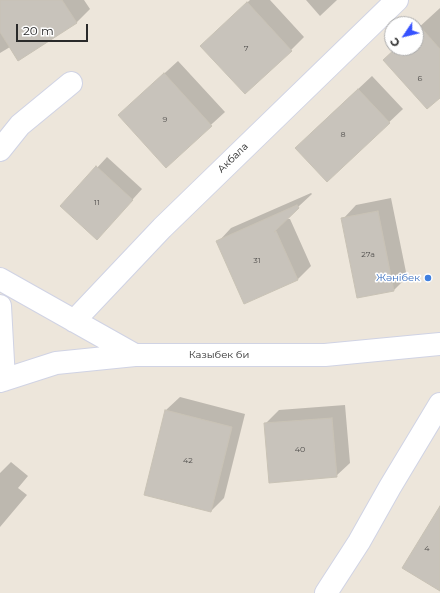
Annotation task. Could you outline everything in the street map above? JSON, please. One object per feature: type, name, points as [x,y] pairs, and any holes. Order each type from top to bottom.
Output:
[{"type":"street","name":"Акбала","points":[[74,321],[162,228],[397,0]]},
{"type":"street","points":[[0,150],[20,125],[71,82]]},
{"type":"street","points":[[0,278],[135,355]]},
{"type":"street","points":[[0,306],[2,380]]},
{"type":"street","name":"Казыбек би","points":[[2,380],[56,364],[135,355],[325,355],[440,344]]},
{"type":"street","points":[[326,593],[359,542],[390,486],[440,404]]},
{"type":"building","points":[[0,0],[62,0],[77,23],[18,61],[0,32]]},
{"type":"building","points":[[247,2],[292,51],[245,94],[200,46]]},
{"type":"building","points":[[424,31],[440,49],[440,98],[427,109],[383,60],[387,56],[424,56]]},
{"type":"building","points":[[164,73],[212,126],[166,168],[118,115]]},
{"type":"building","points":[[358,89],[390,123],[327,182],[295,148]]},
{"type":"building","points":[[96,166],[133,200],[97,240],[60,206]]},
{"type":"building","points":[[297,205],[299,208],[274,232],[276,231],[298,280],[244,304],[216,241]]},
{"type":"building","points":[[378,211],[394,291],[357,298],[341,218]]},
{"type":"building","points":[[165,410],[232,427],[211,512],[144,495]]},
{"type":"building","points":[[332,418],[337,477],[269,483],[264,423]]},
{"type":"building","points":[[440,506],[440,591],[402,568]]},
{"type":"place","name":"Жәнібек","points":[[428,278]]}]
